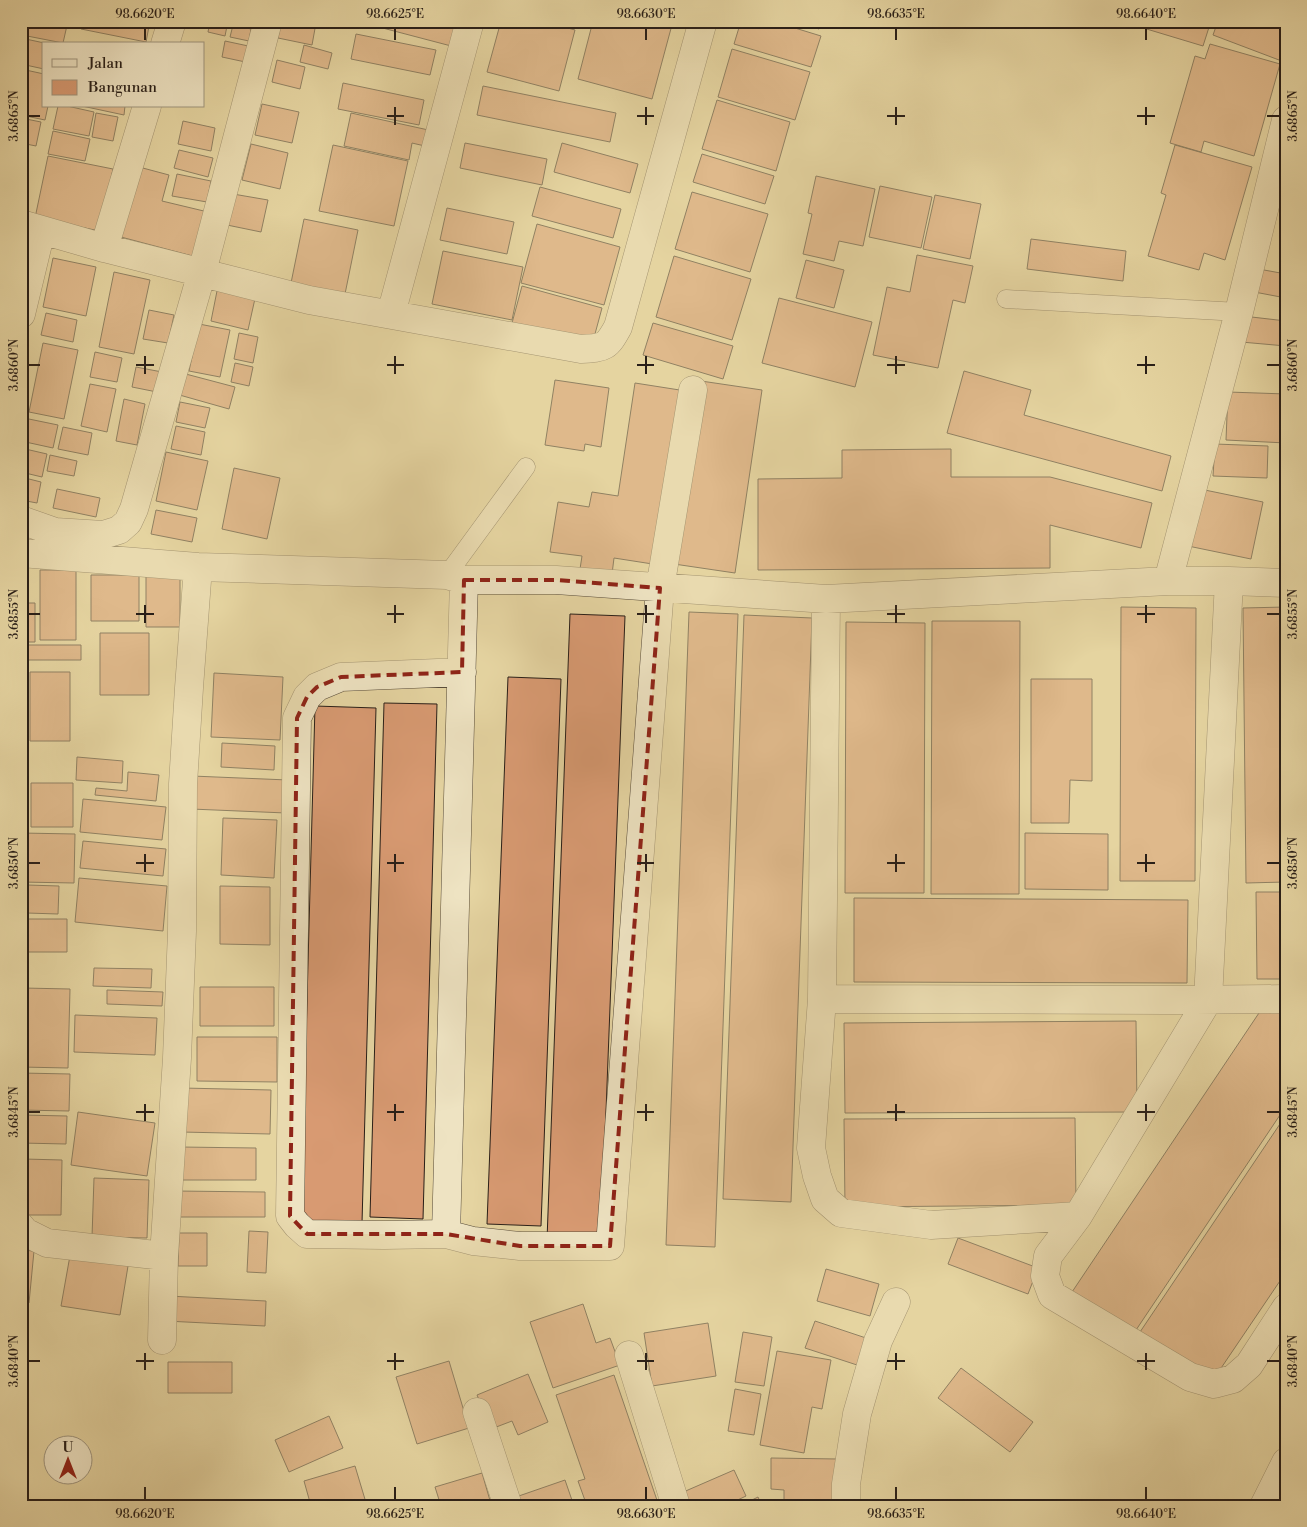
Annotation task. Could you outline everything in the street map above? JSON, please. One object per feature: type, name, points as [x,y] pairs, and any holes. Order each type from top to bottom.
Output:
[{"type":"street","points":[[167,42],[172,21]]},
{"type":"street","points":[[21,520],[55,532],[103,535],[119,530],[128,522],[134,509],[202,272],[268,21]]},
{"type":"street","points":[[391,314],[470,21]]},
{"type":"street","points":[[21,314],[31,228],[309,300],[581,350],[598,348],[610,342],[618,326],[703,21]]},
{"type":"street","points":[[104,248],[145,108]]},
{"type":"street","points":[[1168,581],[1239,312],[1286,120]]},
{"type":"street","points":[[462,672],[341,677],[317,687],[307,697],[297,718],[290,1216],[307,1234],[446,1234],[473,1241],[520,1246],[610,1246],[660,588],[693,390]]},
{"type":"street","points":[[21,553],[198,567],[556,580],[826,599],[1168,581],[1286,583]]},
{"type":"street","points":[[162,1340],[164,1256],[182,931],[183,784],[198,567]]},
{"type":"street","points":[[446,1234],[462,672],[456,577]]},
{"type":"street","points":[[1229,581],[1208,1000],[1078,1216],[1048,1256],[1045,1276],[1052,1295],[1190,1377],[1214,1384],[1233,1379],[1249,1366],[1286,1308]]},
{"type":"street","points":[[826,599],[822,999],[811,1148],[817,1176],[825,1199],[841,1214],[931,1225],[1078,1216]]},
{"type":"street","points":[[822,999],[1208,1000],[1286,998]]},
{"type":"street","points":[[21,1226],[25,1232],[48,1243],[164,1256]]},
{"type":"street","points":[[846,1506],[846,1484],[857,1414],[878,1341],[896,1302]]},
{"type":"street","points":[[629,1355],[676,1506]]},
{"type":"street","points":[[477,1412],[508,1506]]},
{"type":"street","points":[[1264,1506],[1286,1462]]},
{"type":"lane","points":[[1006,299],[1239,312]]},
{"type":"lane","points":[[456,577],[526,467]]},
{"type":"highlighted area","points":[[464,580],[556,580],[660,588],[610,1246],[520,1246],[446,1234],[307,1234],[290,1216],[297,718],[307,697],[317,687],[341,677],[462,672]]},
{"type":"building","points":[[25,21],[68,21],[63,42],[22,35]]},
{"type":"building","points":[[83,21],[150,21],[146,42],[81,29]]},
{"type":"building","points":[[210,21],[228,21],[225,36],[208,32]]},
{"type":"building","points":[[281,21],[316,23],[312,45],[278,38]]},
{"type":"building","points":[[376,21],[430,21],[460,29],[455,47],[375,26]]},
{"type":"building","points":[[501,21],[542,21],[575,30],[559,91],[487,72]]},
{"type":"building","points":[[593,21],[673,21],[652,99],[578,79]]},
{"type":"building","points":[[741,21],[772,21],[821,36],[811,67],[734,44]]},
{"type":"building","points":[[794,21],[822,21],[819,29]]},
{"type":"building","points":[[1120,21],[1211,21],[1203,46]]},
{"type":"building","points":[[1218,21],[1286,21],[1286,42],[1279,60],[1213,35]]},
{"type":"building","points":[[233,25],[251,29],[249,41],[230,37]]},
{"type":"building","points":[[356,34],[436,50],[430,75],[351,59]]},
{"type":"building","points":[[21,38],[42,42],[42,69],[21,64]]},
{"type":"building","points":[[225,41],[253,47],[250,63],[222,57]]},
{"type":"building","points":[[1210,44],[1280,64],[1254,156],[1204,141],[1201,152],[1170,143],[1195,56],[1205,59]]},
{"type":"building","points":[[304,45],[332,53],[328,69],[300,62]]},
{"type":"building","points":[[732,49],[810,72],[795,120],[718,97]]},
{"type":"building","points":[[277,60],[305,67],[300,89],[272,82]]},
{"type":"building","points":[[21,69],[42,74],[42,108],[48,108],[45,120],[21,115]]},
{"type":"building","points":[[343,83],[424,100],[419,125],[338,109]]},
{"type":"building","points":[[483,86],[616,113],[610,142],[477,115]]},
{"type":"building","points":[[717,100],[790,122],[776,171],[702,149]]},
{"type":"building","points":[[262,104],[299,112],[292,143],[255,135]]},
{"type":"building","points":[[58,108],[76,108],[94,112],[89,136],[53,129]]},
{"type":"building","points":[[91,108],[125,108],[124,115]]},
{"type":"building","points":[[96,113],[118,117],[113,141],[92,137]]},
{"type":"building","points":[[351,113],[433,131],[429,147],[412,143],[409,160],[344,146]]},
{"type":"building","points":[[21,118],[41,122],[36,146],[21,143]]},
{"type":"building","points":[[183,121],[215,128],[211,151],[178,144]]},
{"type":"building","points":[[53,131],[90,139],[85,161],[48,154]]},
{"type":"building","points":[[465,143],[547,159],[542,185],[460,168]]},
{"type":"building","points":[[562,143],[638,164],[630,193],[554,172]]},
{"type":"building","points":[[251,144],[288,153],[280,189],[242,180]]},
{"type":"building","points":[[333,145],[408,161],[394,226],[319,211]]},
{"type":"building","points":[[1175,145],[1252,167],[1225,260],[1204,253],[1199,270],[1148,256],[1166,195],[1161,193]]},
{"type":"building","points":[[21,146],[26,147],[21,172]]},
{"type":"building","points":[[179,150],[213,158],[208,177],[174,168]]},
{"type":"building","points":[[702,154],[774,176],[765,204],[693,182]]},
{"type":"building","points":[[48,156],[113,169],[100,231],[35,218]]},
{"type":"building","points":[[139,167],[169,175],[162,201],[208,212],[196,257],[121,237]]},
{"type":"building","points":[[177,174],[211,181],[207,202],[172,196]]},
{"type":"building","points":[[816,176],[875,189],[863,246],[839,241],[834,261],[803,254],[812,214],[808,213]]},
{"type":"building","points":[[880,186],[932,197],[921,248],[869,237]]},
{"type":"building","points":[[540,187],[621,209],[613,238],[532,216]]},
{"type":"building","points":[[692,192],[768,214],[750,272],[675,249]]},
{"type":"building","points":[[233,194],[268,200],[261,232],[227,225]]},
{"type":"building","points":[[935,195],[981,204],[970,259],[923,249]]},
{"type":"building","points":[[447,208],[514,222],[507,254],[440,240]]},
{"type":"building","points":[[304,219],[358,230],[345,294],[291,283]]},
{"type":"building","points":[[537,224],[620,247],[604,305],[521,283]]},
{"type":"building","points":[[1031,239],[1126,251],[1123,281],[1027,269]]},
{"type":"building","points":[[443,251],[523,267],[512,320],[432,304]]},
{"type":"building","points":[[917,255],[973,266],[965,303],[953,300],[938,368],[873,355],[887,287],[910,292]]},
{"type":"building","points":[[674,256],[751,279],[732,340],[656,317]]},
{"type":"building","points":[[53,258],[96,267],[86,316],[43,307]]},
{"type":"building","points":[[806,260],[844,270],[834,308],[796,298]]},
{"type":"building","points":[[1253,268],[1286,274],[1286,298],[1249,291]]},
{"type":"building","points":[[114,272],[150,280],[134,354],[99,347]]},
{"type":"building","points":[[218,286],[256,294],[248,330],[211,321]]},
{"type":"building","points":[[522,286],[602,308],[592,345],[512,323]]},
{"type":"building","points":[[779,298],[872,322],[855,387],[762,363]]},
{"type":"building","points":[[149,310],[174,315],[168,343],[143,339]]},
{"type":"building","points":[[46,313],[77,320],[73,342],[41,335]]},
{"type":"building","points":[[1243,316],[1286,321],[1286,346],[1241,342]]},
{"type":"building","points":[[653,323],[733,346],[723,379],[643,355]]},
{"type":"building","points":[[199,324],[230,330],[220,377],[189,371]]},
{"type":"building","points":[[239,333],[258,337],[253,363],[234,359]]},
{"type":"building","points":[[43,343],[78,350],[64,419],[29,412]]},
{"type":"building","points":[[95,352],[122,358],[117,382],[90,377]]},
{"type":"building","points":[[235,363],[253,367],[249,386],[231,382]]},
{"type":"building","points":[[136,367],[162,372],[157,392],[132,387]]},
{"type":"building","points":[[964,371],[1031,390],[1024,415],[1171,456],[1162,491],[947,433]]},
{"type":"building","points":[[182,373],[235,387],[229,409],[176,394]]},
{"type":"building","points":[[555,380],[609,388],[601,447],[585,444],[584,451],[545,445]]},
{"type":"building","points":[[701,381],[762,390],[735,573],[674,564]]},
{"type":"building","points":[[635,383],[686,391],[659,565],[614,558],[612,574],[580,569],[582,556],[550,552],[558,502],[589,507],[592,492],[618,496]]},
{"type":"building","points":[[90,384],[116,389],[107,432],[81,426]]},
{"type":"building","points":[[1228,392],[1286,394],[1286,443],[1226,440]]},
{"type":"building","points":[[124,399],[145,404],[137,445],[116,441]]},
{"type":"building","points":[[180,402],[210,408],[205,428],[176,422]]},
{"type":"building","points":[[24,418],[58,425],[53,448],[21,441]]},
{"type":"building","points":[[176,426],[205,432],[201,455],[171,449]]},
{"type":"building","points":[[63,427],[92,433],[88,455],[58,449]]},
{"type":"building","points":[[1215,444],[1268,446],[1267,478],[1213,476]]},
{"type":"building","points":[[21,448],[47,454],[42,477],[21,472]]},
{"type":"building","points":[[951,449],[951,477],[1050,477],[1152,503],[1141,548],[1050,525],[1050,568],[758,570],[758,479],[842,478],[842,450]]},
{"type":"building","points":[[166,452],[208,461],[197,510],[156,501]]},
{"type":"building","points":[[50,455],[77,461],[74,476],[47,471]]},
{"type":"building","points":[[234,468],[280,478],[267,539],[222,529]]},
{"type":"building","points":[[21,477],[41,482],[37,503],[21,500]]},
{"type":"building","points":[[57,489],[100,498],[96,517],[53,508]]},
{"type":"building","points":[[1200,489],[1263,502],[1251,559],[1188,546]]},
{"type":"building","points":[[156,510],[197,518],[192,542],[151,534]]},
{"type":"building","points":[[40,570],[76,570],[76,640],[40,640]]},
{"type":"building","points":[[146,574],[180,574],[180,627],[146,627]]},
{"type":"building","points":[[91,575],[139,575],[139,621],[91,621]]},
{"type":"building","points":[[22,603],[35,603],[35,642],[22,642]]},
{"type":"building","points":[[1121,607],[1196,608],[1195,881],[1120,881]]},
{"type":"building","points":[[1286,607],[1286,882],[1246,883],[1243,608]]},
{"type":"building","points":[[689,612],[738,614],[715,1247],[666,1245]]},
{"type":"building","points":[[570,614],[625,616],[601,1242],[547,1240]]},
{"type":"building","points":[[744,615],[812,618],[791,1202],[723,1199]]},
{"type":"building","points":[[932,621],[1020,621],[1019,894],[931,894]]},
{"type":"building","points":[[846,622],[925,623],[924,893],[845,893]]},
{"type":"building","points":[[100,633],[149,633],[149,695],[100,695]]},
{"type":"building","points":[[21,645],[81,645],[81,660],[21,660]]},
{"type":"building","points":[[30,672],[70,672],[70,741],[30,741]]},
{"type":"building","points":[[214,673],[283,677],[280,740],[211,737]]},
{"type":"building","points":[[508,677],[561,679],[541,1226],[487,1224]]},
{"type":"building","points":[[1031,679],[1092,679],[1092,781],[1070,780],[1069,823],[1031,823]]},
{"type":"building","points":[[384,703],[437,704],[423,1219],[370,1217]]},
{"type":"building","points":[[315,706],[376,708],[362,1223],[301,1222]]},
{"type":"building","points":[[222,743],[275,746],[274,770],[221,767]]},
{"type":"building","points":[[77,757],[123,761],[122,783],[76,780]]},
{"type":"building","points":[[128,772],[159,775],[156,801],[95,795],[96,788],[127,791]]},
{"type":"building","points":[[192,776],[288,780],[286,813],[191,809]]},
{"type":"building","points":[[31,783],[73,783],[73,827],[31,827]]},
{"type":"building","points":[[83,799],[166,807],[162,840],[80,832]]},
{"type":"building","points":[[223,818],[277,820],[274,878],[221,875]]},
{"type":"building","points":[[21,833],[75,834],[74,883],[21,882]]},
{"type":"building","points":[[1025,833],[1108,834],[1108,890],[1025,889]]},
{"type":"building","points":[[83,841],[166,849],[163,876],[80,868]]},
{"type":"building","points":[[79,878],[167,886],[163,931],[75,922]]},
{"type":"building","points":[[27,885],[59,886],[58,914],[27,913]]},
{"type":"building","points":[[220,886],[270,887],[270,945],[220,944]]},
{"type":"building","points":[[1256,892],[1286,892],[1286,979],[1257,979]]},
{"type":"building","points":[[854,898],[1188,900],[1187,983],[854,982]]},
{"type":"building","points":[[21,919],[67,919],[67,952],[21,952]]},
{"type":"building","points":[[94,968],[152,969],[151,988],[93,986]]},
{"type":"building","points":[[200,987],[274,987],[274,1026],[200,1026]]},
{"type":"building","points":[[23,988],[70,989],[68,1068],[21,1067]]},
{"type":"building","points":[[107,990],[163,992],[162,1006],[107,1004]]},
{"type":"building","points":[[1265,1004],[1286,1017],[1286,1106],[1132,1336],[1070,1295]]},
{"type":"building","points":[[75,1015],[157,1018],[155,1055],[74,1052]]},
{"type":"building","points":[[1136,1021],[1137,1112],[845,1113],[844,1023]]},
{"type":"building","points":[[197,1037],[277,1037],[277,1082],[197,1081]]},
{"type":"building","points":[[21,1073],[70,1074],[69,1111],[21,1110]]},
{"type":"building","points":[[182,1088],[271,1090],[270,1134],[181,1132]]},
{"type":"building","points":[[78,1112],[155,1123],[147,1176],[71,1165]]},
{"type":"building","points":[[22,1115],[67,1116],[66,1144],[21,1143]]},
{"type":"building","points":[[1286,1115],[1286,1272],[1213,1380],[1140,1332]]},
{"type":"building","points":[[1075,1118],[1076,1205],[845,1207],[844,1119]]},
{"type":"building","points":[[180,1147],[256,1148],[256,1180],[179,1180]]},
{"type":"building","points":[[24,1159],[62,1160],[61,1215],[22,1215]]},
{"type":"building","points":[[94,1178],[149,1180],[147,1238],[92,1237]]},
{"type":"building","points":[[175,1191],[265,1192],[265,1217],[175,1217]]},
{"type":"building","points":[[249,1231],[268,1232],[266,1273],[247,1272]]},
{"type":"building","points":[[179,1233],[207,1233],[207,1266],[178,1266]]},
{"type":"building","points":[[958,1238],[1038,1268],[1028,1294],[948,1264]]},
{"type":"building","points":[[21,1250],[34,1251],[29,1303],[21,1302]]},
{"type":"building","points":[[71,1250],[129,1260],[120,1315],[61,1306]]},
{"type":"building","points":[[826,1269],[879,1284],[870,1316],[817,1301]]},
{"type":"building","points":[[168,1296],[266,1301],[265,1326],[166,1321]]},
{"type":"building","points":[[583,1304],[596,1343],[610,1338],[620,1365],[553,1388],[530,1322]]},
{"type":"building","points":[[815,1321],[866,1338],[857,1365],[805,1348]]},
{"type":"building","points":[[708,1323],[716,1376],[652,1386],[644,1333]]},
{"type":"building","points":[[743,1332],[772,1337],[764,1386],[735,1382]]},
{"type":"building","points":[[777,1351],[831,1360],[822,1409],[812,1407],[804,1453],[760,1445]]},
{"type":"building","points":[[449,1361],[469,1428],[417,1444],[396,1377]]},
{"type":"building","points":[[168,1362],[232,1362],[232,1393],[168,1393]]},
{"type":"building","points":[[961,1368],[1033,1422],[1010,1452],[938,1398]]},
{"type":"building","points":[[528,1374],[548,1422],[518,1435],[512,1421],[491,1429],[477,1395]]},
{"type":"building","points":[[614,1375],[659,1506],[587,1506],[578,1481],[585,1479],[556,1395]]},
{"type":"building","points":[[735,1389],[761,1394],[754,1435],[728,1431]]},
{"type":"building","points":[[329,1416],[343,1448],[289,1472],[275,1440]]},
{"type":"building","points":[[771,1458],[838,1459],[837,1506],[784,1506],[784,1490],[771,1489]]},
{"type":"building","points":[[355,1466],[367,1506],[311,1506],[304,1481]]},
{"type":"building","points":[[734,1470],[746,1496],[725,1506],[687,1506],[681,1493]]},
{"type":"building","points":[[482,1473],[491,1504],[487,1506],[441,1506],[435,1487]]},
{"type":"building","points":[[565,1480],[574,1506],[516,1506],[513,1498]]},
{"type":"building","points":[[758,1497],[762,1506],[740,1506]]}]
